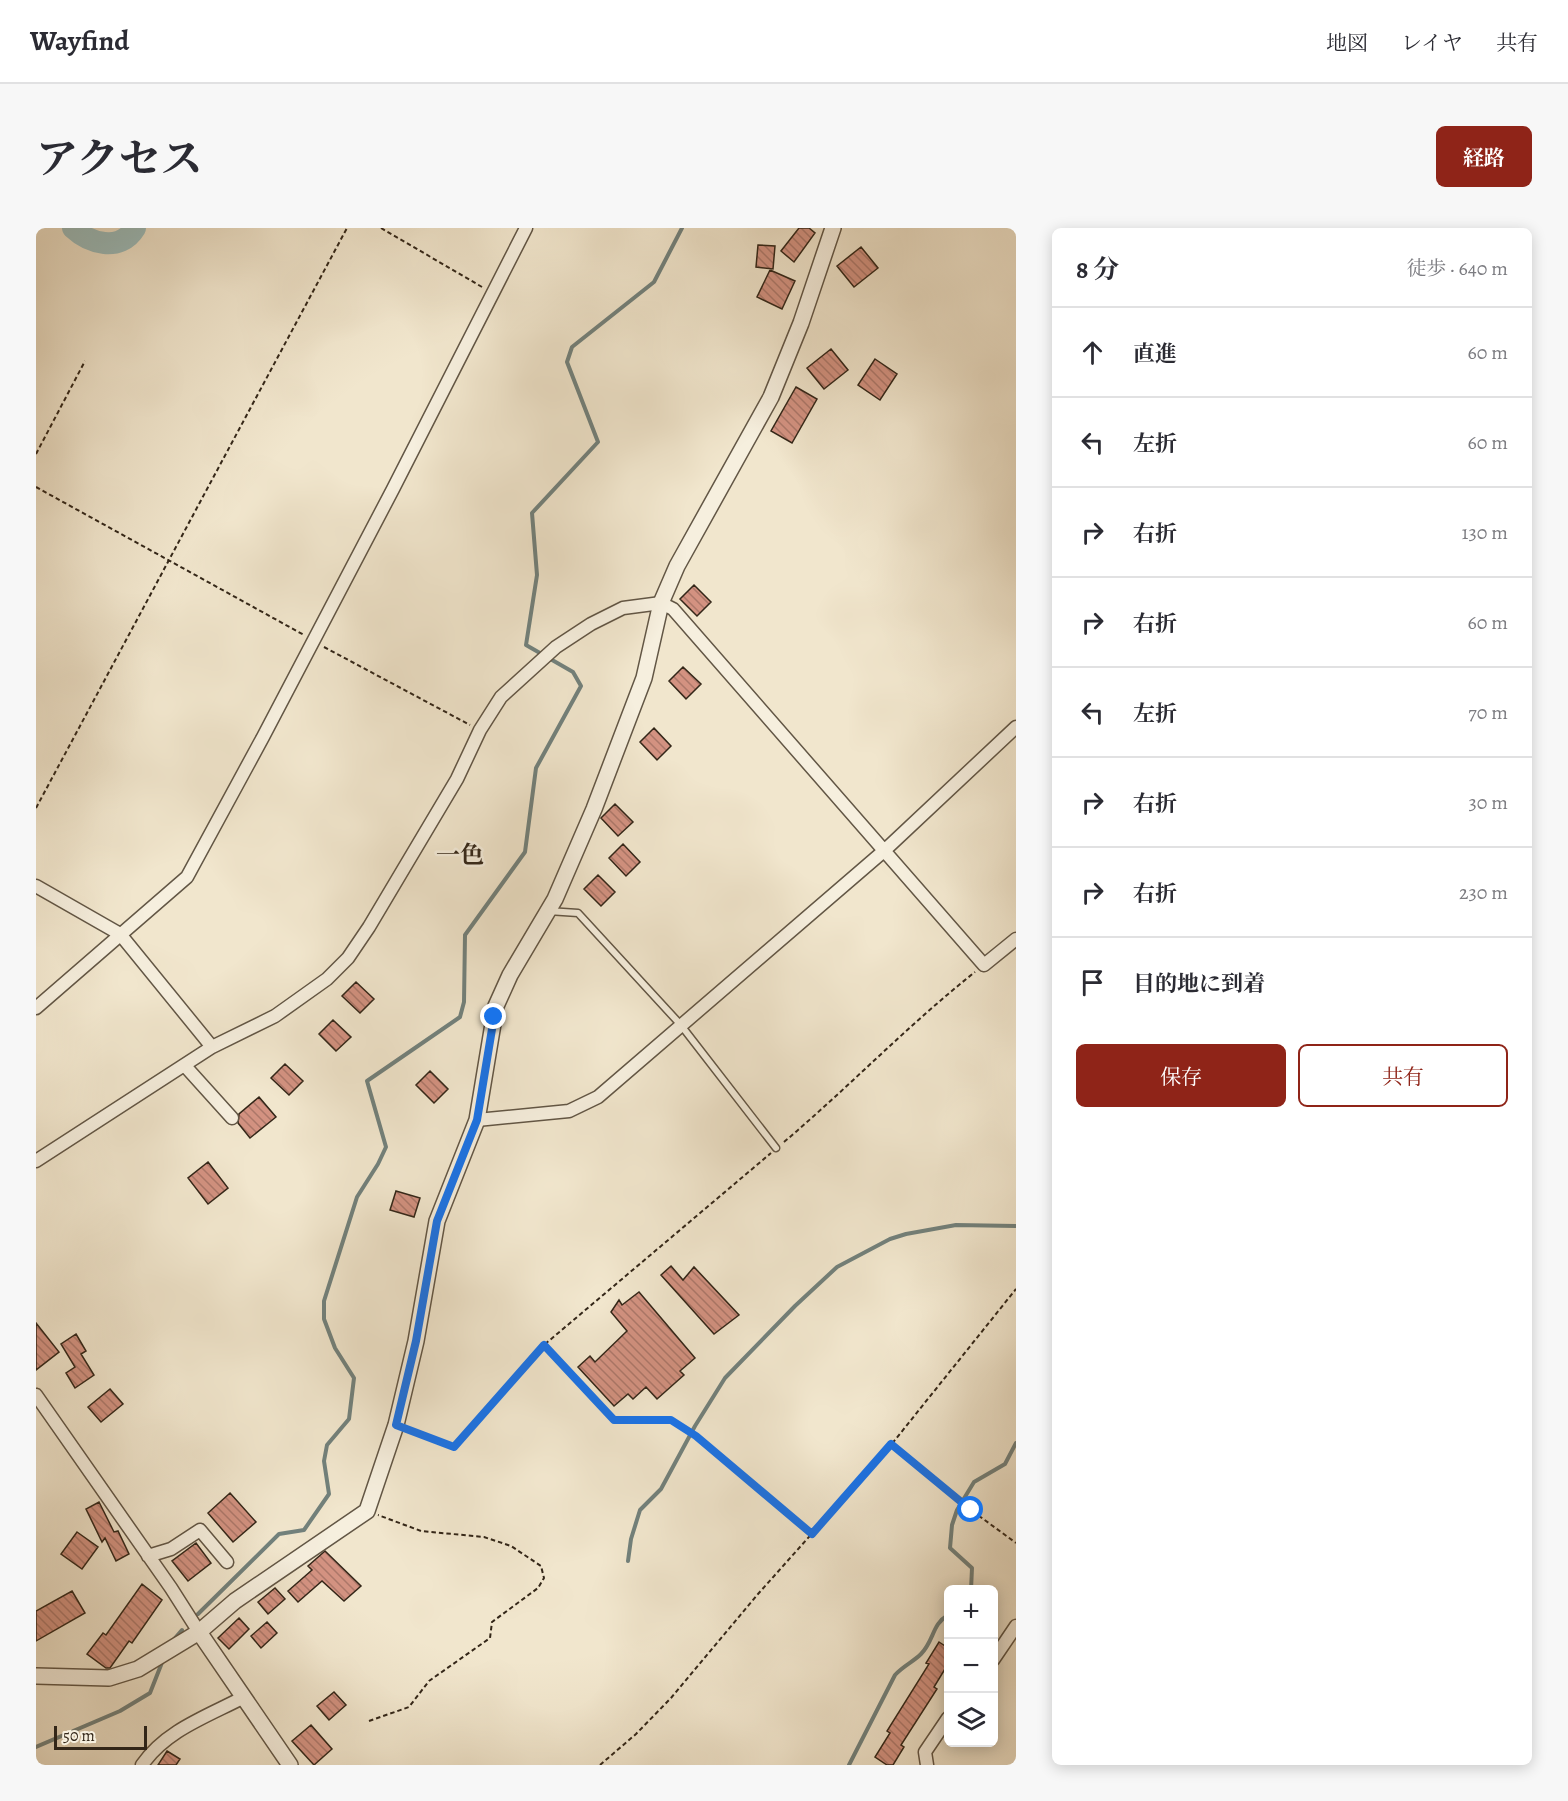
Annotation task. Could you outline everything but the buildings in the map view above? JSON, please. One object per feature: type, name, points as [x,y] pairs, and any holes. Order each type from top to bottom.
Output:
[{"type":"street","points":[[36,1008],[187,877],[313,641],[526,228]]},
{"type":"street","points":[[36,1676],[108,1678],[138,1669],[199,1632],[235,1601],[367,1511],[396,1425],[416,1341],[437,1221],[477,1120],[496,1006],[510,975],[548,911],[623,735],[644,678],[661,603],[677,566],[771,397],[801,323],[833,228]]},
{"type":"street","points":[[36,1161],[186,1067],[212,1047],[275,1016],[327,979],[348,958],[457,779],[480,730],[501,697],[556,647],[591,624],[623,608],[661,603],[673,609],[984,965],[1016,939]]},
{"type":"street","points":[[477,1120],[569,1111],[598,1097],[680,1024],[885,850],[1016,727]]},
{"type":"street","points":[[36,886],[120,934],[212,1047]]},
{"type":"street","points":[[186,1067],[232,1118]]},
{"type":"street","points":[[36,1395],[290,1765]]},
{"type":"street","points":[[148,1556],[171,1549],[200,1530],[227,1562]]},
{"type":"street","points":[[998,1653],[1016,1626]]},
{"type":"street","points":[[142,1765],[155,1747],[178,1731],[244,1697]]},
{"type":"street","points":[[927,1765],[925,1752],[944,1724]]},
{"type":"lane","points":[[548,911],[578,914],[680,1024],[776,1148]]},
{"type":"path","points":[[36,807],[347,228]]},
{"type":"path","points":[[381,228],[493,294]]},
{"type":"path","points":[[36,454],[85,361]]},
{"type":"path","points":[[36,487],[313,641],[480,730]]},
{"type":"path","points":[[396,1425],[454,1447],[544,1345],[836,1098],[939,1001],[984,965]]},
{"type":"path","points":[[600,1765],[636,1734],[671,1698],[891,1444],[1016,1289]]},
{"type":"path","points":[[544,1345],[614,1420],[671,1420],[696,1436],[812,1534]]},
{"type":"path","points":[[891,1444],[953,1496],[1016,1543]]},
{"type":"path","points":[[367,1511],[421,1532],[484,1537],[511,1546],[541,1566],[544,1578],[538,1588],[492,1622],[490,1638],[429,1681],[409,1707],[369,1721]]},
{"type":"waterway","points":[[73,228],[87,238],[104,243],[121,241],[135,228]]},
{"type":"waterway","points":[[198,1614],[279,1534],[304,1530],[329,1494],[324,1461],[327,1445],[349,1419],[354,1378],[335,1348],[324,1319],[324,1301],[357,1197],[386,1147],[367,1081],[460,1017],[464,1002],[465,935],[525,852],[536,768],[581,686],[573,672],[526,645],[537,575],[532,513],[598,442],[567,362],[572,347],[654,282],[682,228]]},
{"type":"waterway","points":[[628,1561],[631,1539],[640,1510],[661,1489],[695,1426],[725,1378],[795,1306],[837,1267],[890,1239],[906,1234],[956,1225],[1016,1226]]},
{"type":"waterway","points":[[971,1585],[972,1568],[950,1548],[952,1525],[957,1510],[974,1482],[1005,1464],[1016,1443]]},
{"type":"waterway","points":[[849,1765],[895,1675],[921,1654],[944,1618]]},
{"type":"waterway","points":[[169,1645],[182,1630]]},
{"type":"waterway","points":[[36,1747],[120,1711],[150,1693],[163,1660]]},
{"type":"district","name":"一色","points":[[460,855]]},
{"type":"route","points":[[494,1017],[477,1120],[437,1221],[416,1341],[396,1425],[454,1447],[544,1345],[614,1420],[671,1420],[696,1436],[812,1534],[891,1444],[971,1510]]}]
